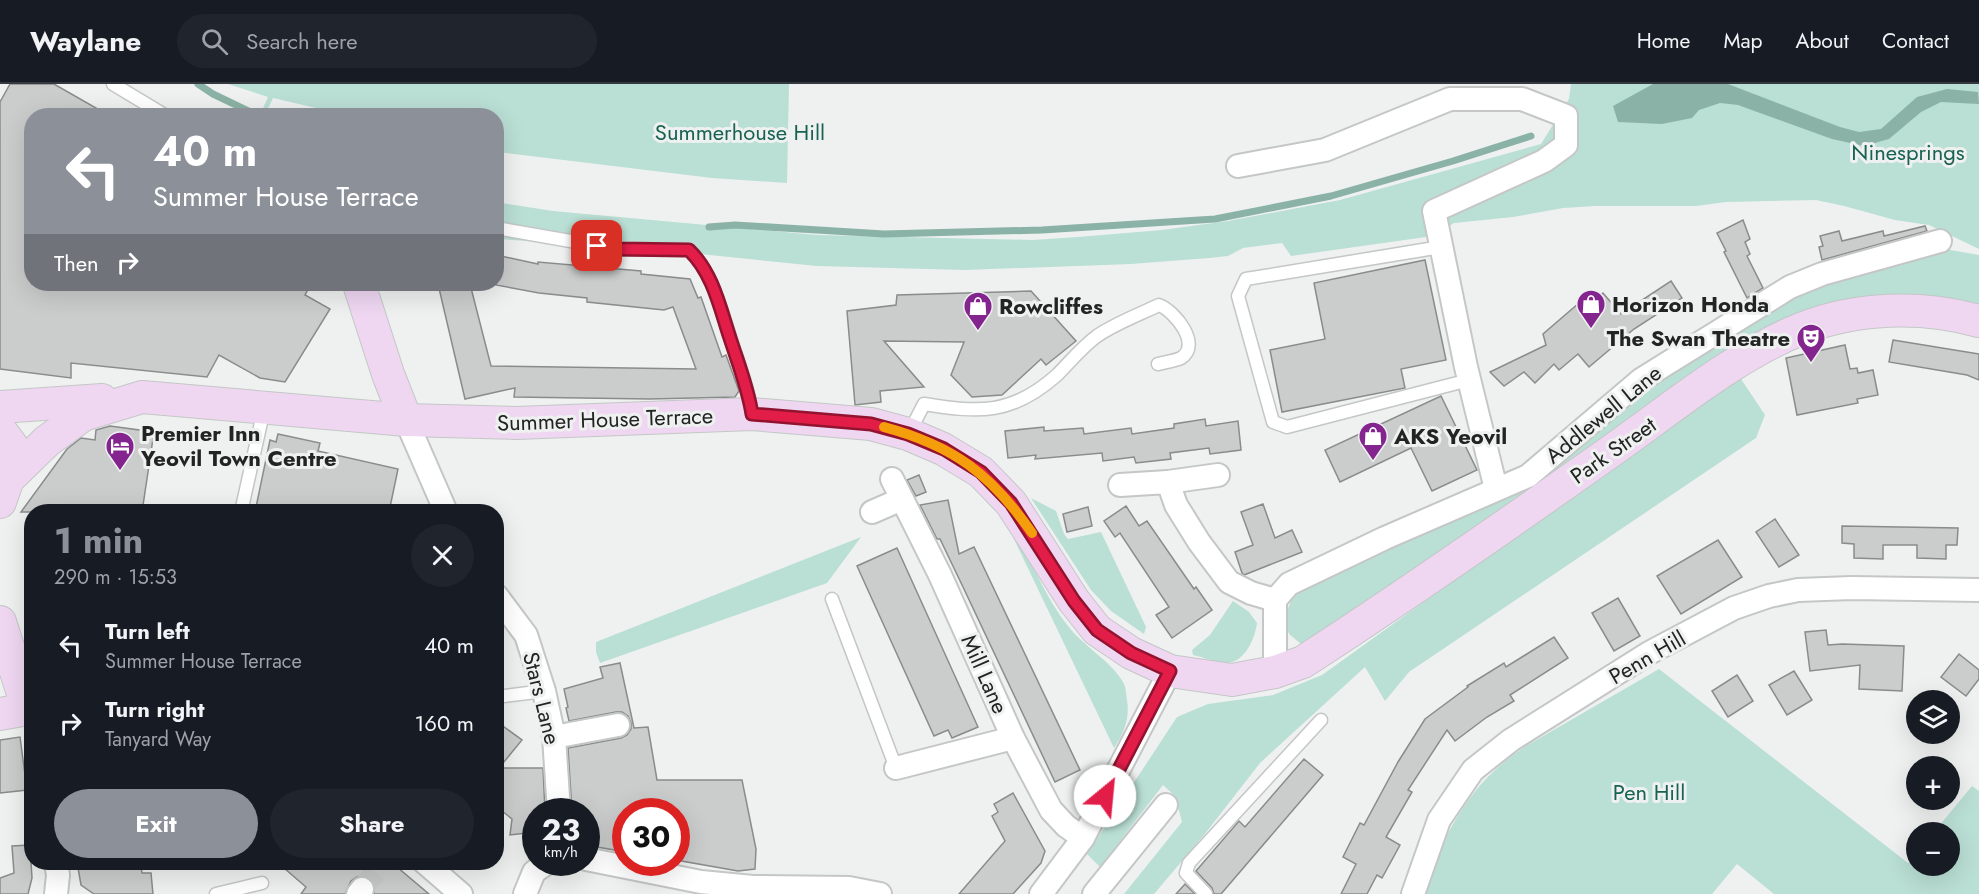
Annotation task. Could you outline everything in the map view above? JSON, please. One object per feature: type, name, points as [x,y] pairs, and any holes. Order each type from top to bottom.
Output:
[{"type":"street","points":[[1238,166],[1325,150],[1450,99],[1522,99],[1566,116],[1566,145],[1544,161],[1434,211],[1469,380],[1496,489]]},
{"type":"street","name":"Addlewell Lane","points":[[1275,600],[1289,584],[1385,537],[1528,476],[1642,379],[1790,287],[1822,274],[1940,241]]},
{"type":"street","points":[[361,291],[388,374],[443,504]]},
{"type":"street","name":"Park Street","points":[[1170,671],[1232,680],[1275,672],[1303,663],[1711,380],[1773,341],[1802,329],[1861,313],[1899,310],[1940,313],[1979,321]]},
{"type":"street","points":[[0,407],[142,398]]},
{"type":"street","points":[[4,491],[47,441],[83,415],[142,398]]},
{"type":"street","name":"Summer House Terrace","points":[[142,398],[406,420],[516,423],[752,414],[871,424],[908,434],[944,449],[981,472],[1011,503],[1074,601],[1097,630],[1131,653],[1170,671]]},
{"type":"street","points":[[0,430],[12,446],[4,491]]},
{"type":"street","points":[[1120,485],[1168,482],[1218,475]]},
{"type":"street","name":"Mill Lane","points":[[892,479],[940,575],[1013,738],[1051,810],[1066,826],[1083,838]]},
{"type":"street","points":[[1168,482],[1176,505],[1199,542],[1229,582],[1251,593],[1275,600],[1275,672]]},
{"type":"street","points":[[872,512],[902,499]]},
{"type":"street","name":"Penn Hill","points":[[1413,894],[1438,820],[1473,770],[1511,740],[1649,653],[1734,608],[1769,596],[1798,590],[1852,588],[1979,590]]},
{"type":"street","name":"Stars Lane","points":[[504,606],[526,635],[544,691],[554,737],[558,798]]},
{"type":"street","points":[[0,622],[23,715]]},
{"type":"street","points":[[1041,894],[1083,838],[1170,671]]},
{"type":"street","points":[[554,737],[618,725]]},
{"type":"street","points":[[896,768],[1013,738]]},
{"type":"street","points":[[1094,894],[1166,805]]},
{"type":"street","points":[[600,862],[701,882],[753,887],[849,888],[880,894]]},
{"type":"street","points":[[56,894],[57,870]]},
{"type":"street","points":[[433,870],[461,894]]},
{"type":"street","points":[[525,894],[532,876]]},
{"type":"lane","points":[[113,84],[153,108]]},
{"type":"lane","points":[[504,229],[616,249],[689,250],[696,257],[714,289],[747,390],[752,414]]},
{"type":"lane","points":[[1441,247],[1246,279],[1238,296],[1273,422],[1287,427],[1469,380]]},
{"type":"lane","points":[[908,434],[924,404],[994,410],[1018,402],[1055,377],[1096,337],[1159,305],[1179,320],[1187,333],[1187,350],[1182,357],[1158,364]]},
{"type":"lane","points":[[243,504],[265,408]]},
{"type":"lane","points":[[832,599],[896,768]]},
{"type":"lane","points":[[504,696],[544,691]]},
{"type":"lane","points":[[1206,894],[1186,873],[1189,863],[1321,720]]},
{"type":"lane","points":[[216,894],[262,883]]},
{"type":"green space","name":"Summerhouse Hill","points":[[228,84],[789,84],[787,183],[712,178],[504,153],[504,108],[316,108],[273,98],[268,108],[263,108],[268,97]]},
{"type":"green space","name":"Ninesprings","points":[[1571,84],[1979,84],[1979,249],[1929,225],[1895,220],[1816,200],[1726,202],[1696,206],[1563,208],[1513,217],[1454,223],[1433,236],[1291,256],[1282,243],[1243,248],[1228,256],[1209,258],[1131,264],[965,270],[817,266],[641,248],[504,239],[504,203],[553,211],[817,235],[1033,240],[1162,230],[1228,221],[1340,200],[1541,144],[1569,99]]},
{"type":"green space","points":[[1945,249],[1979,255],[1979,309],[1827,306],[1312,644],[1301,644],[1289,634],[1284,618],[1291,601],[1304,587],[1529,480],[1694,350],[1823,279]]},
{"type":"green space","points":[[1739,376],[1765,415],[1756,438],[1409,672],[1385,701],[1365,667],[1260,763],[1154,894],[1124,894],[1182,822],[1175,796],[1163,785],[1100,867],[1087,854],[1177,717],[1208,704],[1273,695],[1322,675]]},
{"type":"green space","points":[[1031,498],[1056,511],[1068,539],[1101,532],[1146,627],[1144,634],[1111,611],[1091,590]]},
{"type":"green space","points":[[861,537],[827,583],[600,663],[596,652],[596,642]]},
{"type":"green space","points":[[1018,537],[1060,616],[1074,633],[1118,674],[1124,684],[1128,707],[1127,720],[1114,748],[1014,539]]},
{"type":"green space","points":[[1233,601],[1249,612],[1257,623],[1254,635],[1244,654],[1233,662],[1227,663],[1193,655],[1192,650],[1210,635]]},
{"type":"green space","name":"Pen Hill","points":[[1659,669],[1906,861],[1906,876],[1960,876],[1960,822],[1942,822],[1952,810],[1960,810],[1960,801],[1972,786],[1979,791],[1979,894],[1774,894],[1737,864],[1712,894],[1420,894],[1450,830],[1473,793],[1505,761],[1526,746]]},
{"type":"shaded area","points":[[1653,84],[1728,84],[1840,127],[1859,132],[1881,129],[1917,97],[1947,89],[1978,92],[1979,104],[1941,102],[1921,112],[1889,139],[1864,146],[1832,139],[1738,105],[1720,103],[1699,110],[1692,118],[1662,124],[1618,122],[1613,106]]},
{"type":"building","points":[[10,84],[54,84],[96,108],[24,108],[24,291],[307,291],[305,295],[330,309],[285,382],[260,378],[219,355],[207,377],[71,363],[71,378],[0,369],[0,102]]},
{"type":"building","points":[[1743,220],[1750,239],[1745,242],[1750,254],[1747,256],[1763,288],[1747,298],[1717,233]]},
{"type":"building","points":[[1925,226],[1927,231],[1822,260],[1819,247],[1823,246],[1820,236],[1839,231],[1842,241],[1883,231],[1884,236]]},
{"type":"building","points":[[504,257],[538,264],[538,262],[641,271],[641,274],[690,279],[698,298],[701,297],[722,357],[726,355],[739,391],[735,397],[650,399],[514,397],[515,388],[465,399],[440,291],[472,291],[491,366],[696,369],[673,307],[664,310],[587,302],[587,298],[504,286]]},
{"type":"building","points":[[1425,260],[1446,360],[1401,369],[1405,388],[1282,412],[1270,350],[1325,339],[1314,283]]},
{"type":"building","points":[[1671,281],[1682,298],[1634,329],[1589,367],[1578,354],[1559,370],[1554,364],[1535,383],[1524,372],[1504,386],[1490,372],[1546,345],[1543,334],[1586,297],[1592,303],[1603,293],[1621,314]]},
{"type":"building","points":[[1031,291],[1076,341],[1046,365],[1041,359],[1002,395],[972,397],[951,375],[964,342],[884,341],[924,387],[880,391],[881,402],[855,405],[847,311],[896,305],[897,295]]},
{"type":"building","points":[[1893,340],[1979,354],[1979,380],[1967,375],[1889,362]]},
{"type":"building","points":[[1845,345],[1850,369],[1857,368],[1858,373],[1873,370],[1878,395],[1857,399],[1858,403],[1797,415],[1786,358]]},
{"type":"building","points":[[1441,396],[1477,470],[1432,491],[1411,448],[1340,482],[1325,450]]},
{"type":"building","points":[[1205,419],[1206,426],[1238,421],[1241,450],[1210,454],[1209,448],[1170,453],[1171,459],[1136,463],[1134,457],[1103,461],[1102,453],[1035,459],[1036,455],[1008,458],[1005,431],[1044,427],[1044,431],[1083,428],[1084,434],[1131,428],[1132,434],[1174,428],[1174,424]]},
{"type":"building","points":[[110,426],[154,432],[143,504],[27,504],[67,449],[81,438],[95,440],[96,430]]},
{"type":"building","points":[[278,434],[320,443],[318,451],[398,469],[391,504],[257,504],[270,440],[276,442]]},
{"type":"building","points":[[919,475],[926,492],[916,496],[907,480]]},
{"type":"building","points":[[948,500],[959,554],[974,547],[1080,770],[1055,782],[940,539],[937,539],[920,505]]},
{"type":"building","points":[[1263,504],[1275,538],[1292,530],[1302,552],[1244,575],[1235,552],[1253,545],[1241,512]]},
{"type":"building","points":[[1126,506],[1139,526],[1147,521],[1194,589],[1196,587],[1212,610],[1172,638],[1156,615],[1169,607],[1120,533],[1115,537],[1104,521]]},
{"type":"building","points":[[1088,507],[1092,526],[1067,532],[1063,514]]},
{"type":"building","points":[[1775,519],[1799,555],[1779,567],[1756,532]]},
{"type":"building","points":[[1842,526],[1958,528],[1957,545],[1946,545],[1946,559],[1917,558],[1917,545],[1883,545],[1883,559],[1854,558],[1854,544],[1842,543]]},
{"type":"building","points":[[1718,540],[1742,577],[1681,614],[1657,576]]},
{"type":"building","points":[[897,548],[978,727],[952,738],[948,730],[934,736],[857,566]]},
{"type":"building","points":[[1618,598],[1640,636],[1614,651],[1592,613]]},
{"type":"building","points":[[1826,630],[1828,645],[1904,646],[1902,691],[1859,689],[1860,665],[1810,671],[1805,632]]},
{"type":"building","points":[[1554,637],[1568,658],[1510,695],[1514,701],[1487,717],[1455,741],[1447,730],[1408,790],[1412,792],[1386,837],[1400,845],[1382,878],[1377,875],[1367,894],[1341,894],[1356,864],[1343,857],[1360,823],[1364,825],[1398,762],[1425,719],[1467,686],[1504,663],[1506,667]]},
{"type":"building","points":[[1959,654],[1979,670],[1979,679],[1966,696],[1941,677]]},
{"type":"building","points":[[620,663],[634,728],[648,727],[657,780],[742,780],[756,849],[755,869],[738,871],[690,862],[690,798],[612,798],[612,850],[600,847],[600,798],[571,798],[568,748],[621,738],[631,729],[631,723],[628,716],[622,712],[569,721],[564,689],[603,678],[600,667]]},
{"type":"building","points":[[1794,671],[1812,700],[1787,715],[1769,685]]},
{"type":"building","points":[[1737,675],[1753,701],[1728,717],[1712,691]]},
{"type":"building","points":[[504,727],[522,740],[504,762]]},
{"type":"building","points":[[20,737],[24,790],[0,793],[0,740]]},
{"type":"building","points":[[1304,759],[1323,775],[1221,894],[1214,894],[1212,888],[1196,871],[1239,821],[1245,827]]},
{"type":"building","points":[[504,768],[543,768],[544,798],[522,798],[522,834],[510,835],[512,819],[504,812]]},
{"type":"building","points":[[1013,793],[1045,851],[1041,863],[1013,894],[959,894],[1005,841],[992,816],[998,812],[994,804]]},
{"type":"building","points":[[24,845],[24,870],[32,870],[28,894],[0,894],[0,878],[14,873],[12,846]]},
{"type":"building","points":[[78,870],[141,870],[142,873],[151,873],[153,894],[94,894],[81,885]]},
{"type":"building","points":[[286,870],[400,870],[429,894],[374,894],[374,884],[370,878],[363,876],[351,881],[345,894],[301,894],[306,887]]},
{"type":"building","points":[[1185,884],[1195,894],[1176,894]]},
{"type":"waterway","points":[[198,84],[242,108]]},
{"type":"waterway","points":[[709,227],[735,225],[884,234],[1042,230],[1215,219],[1331,196],[1531,136]]},
{"type":"tunnel","points":[[362,889],[377,870]]},
{"type":"slow traffic","points":[[884,427],[944,449],[981,472],[1011,503],[1032,533]]},
{"type":"place","name":"Horizon Honda","points":[[1591,330]]},
{"type":"place","name":"Rowcliffes","points":[[978,332]]},
{"type":"place","name":"The Swan Theatre","points":[[1811,364]]},
{"type":"place","name":"AKS Yeovil","points":[[1373,462]]},
{"type":"place","name":"Premier Inn Yeovil Town Centre","points":[[120,472]]},
{"type":"route","points":[[597,246],[616,249],[689,250],[696,257],[714,289],[747,390],[752,414],[871,424],[908,434],[944,449],[981,472],[1011,503],[1074,601],[1097,630],[1131,653],[1170,671],[1105,796]]}]
